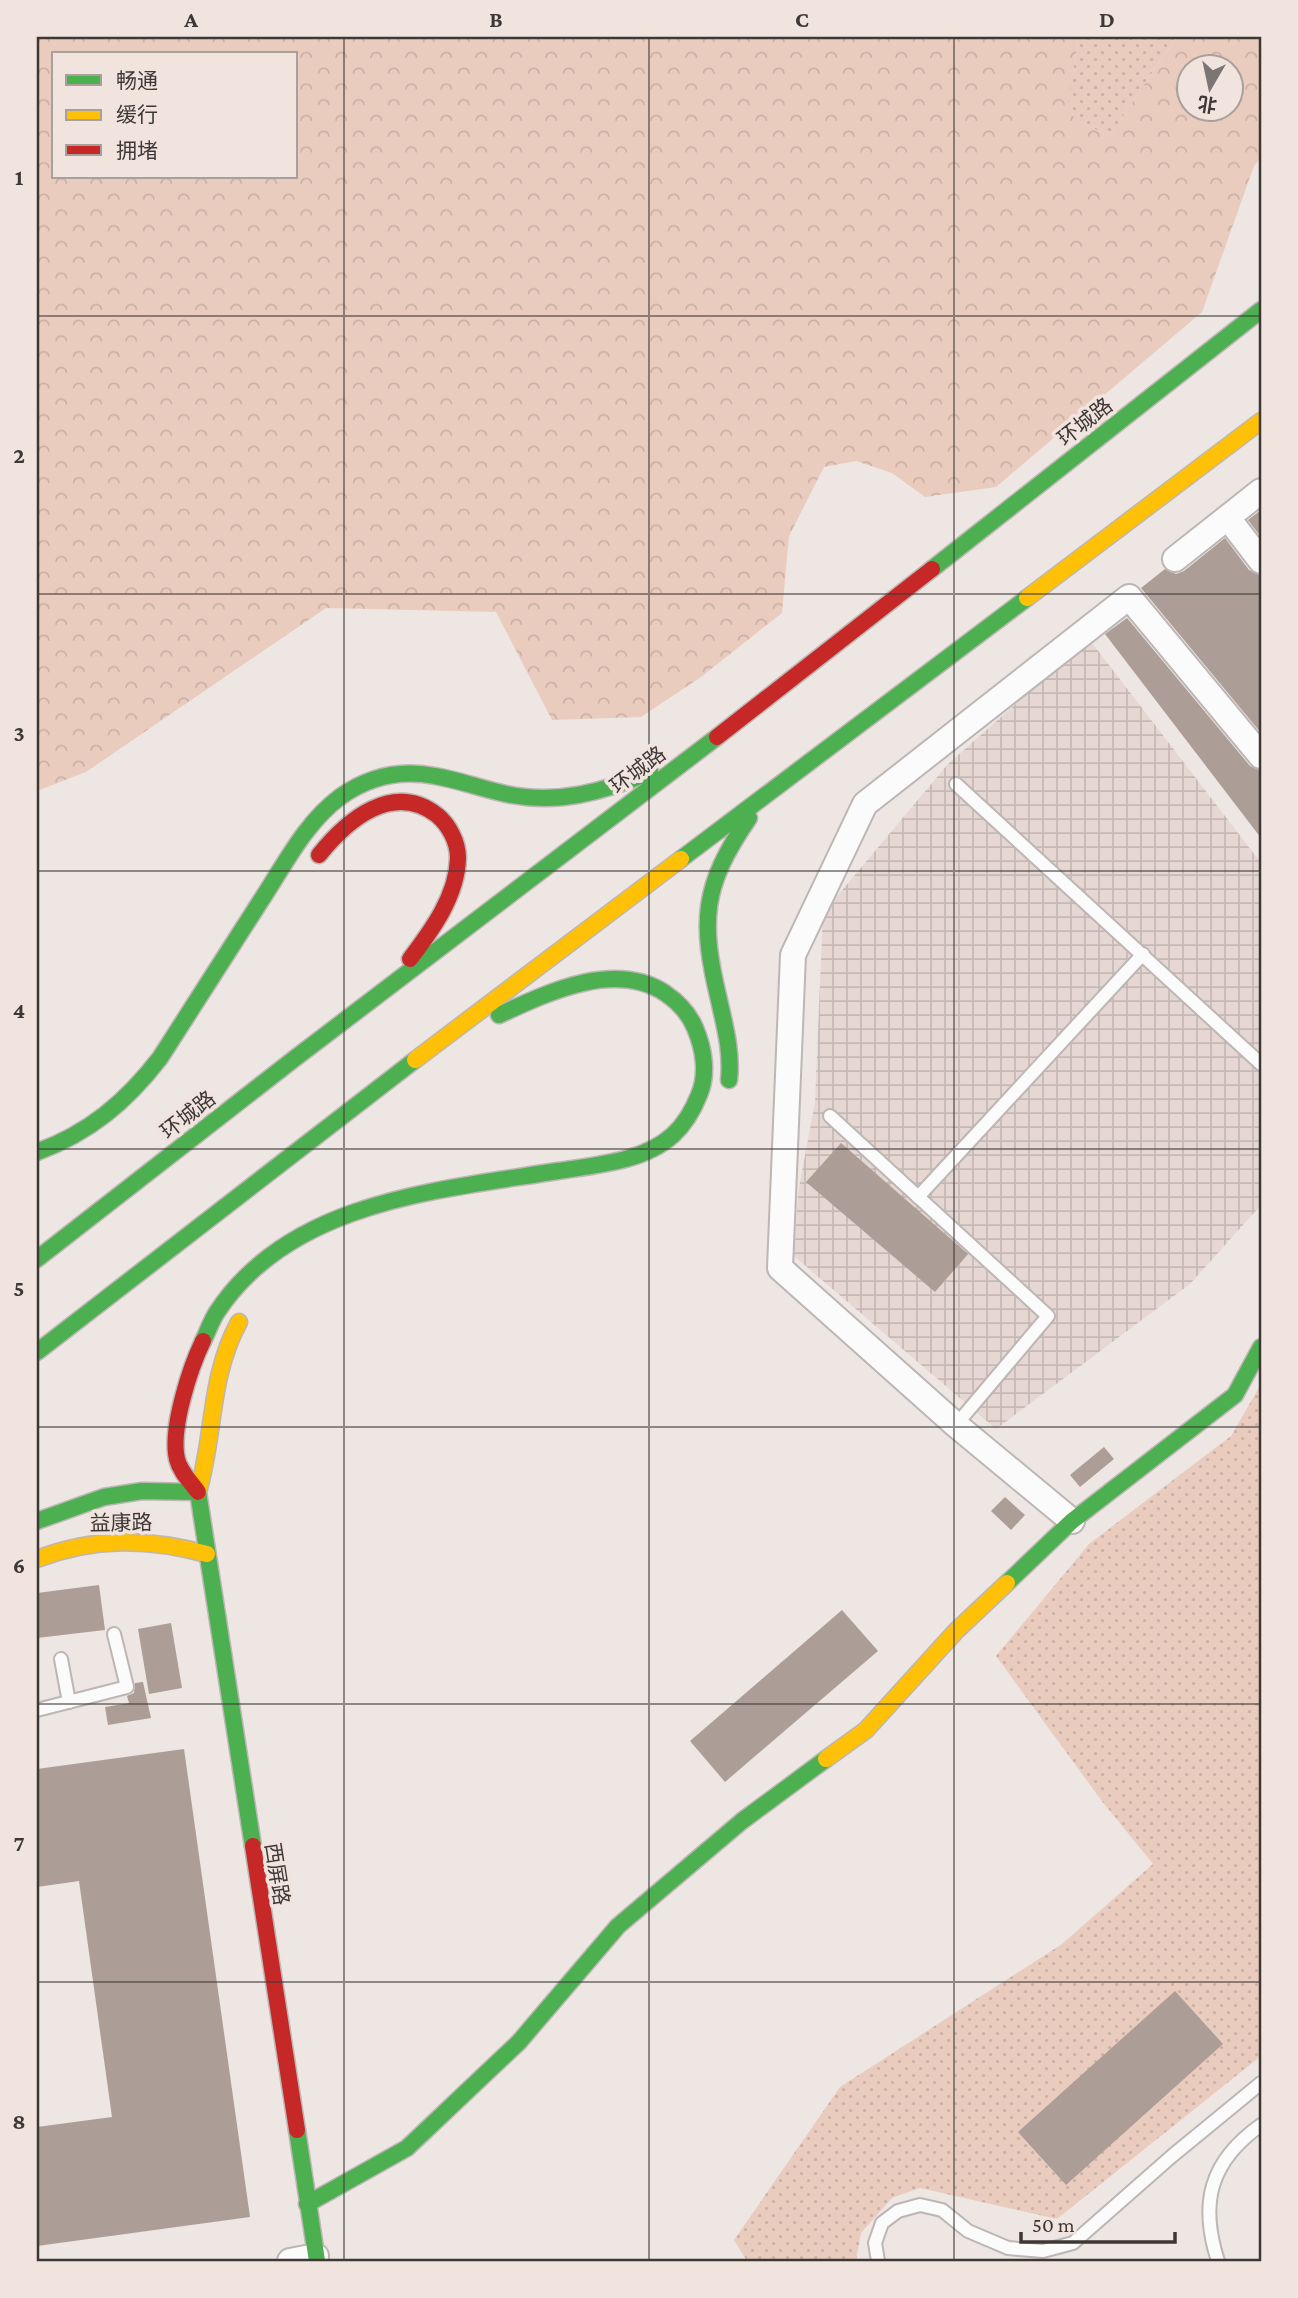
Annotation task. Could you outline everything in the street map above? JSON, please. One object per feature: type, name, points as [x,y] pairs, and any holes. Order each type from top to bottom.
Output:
[{"type":"main road","name":"环城路","points":[[37,1259],[386,988],[735,723],[1261,310]]},
{"type":"main road","points":[[37,1352],[413,1062],[1261,421]]},
{"type":"main road","points":[[37,1152],[63,1142],[96,1124],[136,1088],[160,1058],[306,831],[331,803],[355,786],[384,775],[416,773],[443,777],[518,797],[565,798],[626,782],[711,741]]},
{"type":"main road","points":[[724,1098],[730,1073],[730,1050],[707,947],[705,915],[713,879],[725,853],[765,795]]},
{"type":"main road","points":[[311,867],[335,834],[345,825],[369,810],[393,802],[410,802],[428,808],[444,821],[453,835],[458,858],[448,897],[428,933],[386,988]]},
{"type":"main road","points":[[198,1492],[177,1460],[180,1419],[190,1372],[202,1338],[222,1303],[242,1278],[262,1260],[322,1225],[385,1203],[602,1163],[646,1150],[669,1138],[685,1121],[701,1090],[705,1075],[706,1062],[702,1044],[685,1010],[659,989],[632,980],[606,980],[568,988],[510,1009],[437,1044]]},
{"type":"main road","points":[[198,1492],[207,1461],[209,1420],[219,1365],[228,1342],[246,1311]]},
{"type":"main road","points":[[307,2204],[407,2148],[519,2042],[618,1926],[742,1821],[866,1730],[956,1631],[1072,1521],[1235,1395],[1261,1347]]},
{"type":"main road","name":"益康路","points":[[37,1521],[104,1497],[142,1492],[198,1492]]},
{"type":"main road","name":"西屏路","points":[[198,1492],[316,2259]]},
{"type":"main road","name":"益康路","points":[[37,1559],[79,1545],[121,1540],[164,1544],[207,1554]]},
{"type":"street","points":[[1175,559],[1261,491]]},
{"type":"street","points":[[1228,518],[1261,561]]},
{"type":"street","points":[[1072,1521],[956,1425],[780,1268],[793,955],[865,804],[1129,597],[1261,756]]},
{"type":"street","points":[[290,2261],[316,2259]]},
{"type":"lane","points":[[956,784],[1261,1064]]},
{"type":"lane","points":[[918,1197],[1143,954]]},
{"type":"lane","points":[[830,1116],[1048,1316],[956,1425]]},
{"type":"lane","points":[[37,1710],[128,1687],[114,1634]]},
{"type":"lane","points":[[61,1659],[69,1702]]},
{"type":"lane","points":[[878,2261],[875,2243],[882,2223],[898,2211],[919,2205],[942,2210],[968,2231],[1008,2248],[1042,2251],[1073,2243],[1261,2083]]},
{"type":"lane","points":[[1218,2261],[1209,2224],[1212,2188],[1231,2151],[1261,2125]]},
{"type":"shaded area","points":[[1089,639],[1261,863],[1261,1205],[1190,1284],[996,1429],[794,1256],[798,1193],[815,1102],[823,913],[948,764]]},
{"type":"green space","points":[[37,37],[1076,37],[1078,40],[1067,113],[1109,137],[1176,37],[1261,37],[1261,158],[1254,166],[1202,312],[996,487],[925,497],[892,473],[856,461],[824,467],[789,536],[782,613],[701,677],[641,717],[552,720],[496,612],[326,608],[86,772],[37,791]]},
{"type":"green space","points":[[1076,37],[1176,37],[1109,137],[1066,113],[1078,41]]},
{"type":"green space","points":[[1261,1384],[1261,2056],[1057,2219],[920,2188],[892,2198],[861,2233],[856,2261],[747,2261],[734,2240],[840,2087],[1062,1944],[1153,1864],[1101,1800],[996,1656],[1089,1544],[1231,1436]]},
{"type":"building","points":[[1261,510],[1261,537],[1248,520]]},
{"type":"building","points":[[1225,538],[1249,570],[1261,576],[1261,733],[1141,588],[1165,569],[1176,574],[1184,571]]},
{"type":"building","points":[[1127,618],[1250,766],[1261,771],[1261,838],[1105,634]]},
{"type":"building","points":[[841,1143],[968,1254],[935,1292],[806,1182]]},
{"type":"building","points":[[1104,1447],[1114,1459],[1080,1487],[1070,1475]]},
{"type":"building","points":[[1005,1497],[1025,1515],[1011,1530],[991,1511]]},
{"type":"building","points":[[99,1585],[105,1630],[37,1638],[37,1593]]},
{"type":"building","points":[[842,1610],[878,1651],[725,1782],[690,1741]]},
{"type":"building","points":[[171,1623],[182,1688],[149,1694],[138,1629]]},
{"type":"building","points":[[143,1682],[151,1718],[108,1725],[105,1707],[129,1703],[127,1696],[134,1693],[135,1683]]},
{"type":"building","points":[[184,1749],[250,2217],[37,2246],[37,2127],[112,2117],[79,1881],[37,1887],[37,1769]]},
{"type":"building","points":[[1175,1991],[1223,2044],[1066,2185],[1018,2132]]},
{"type":"traffic: fast","points":[[932,569],[1261,310]]},
{"type":"traffic: fast","points":[[681,859],[1027,598]]},
{"type":"traffic: fast","points":[[37,1259],[294,1059],[717,737]]},
{"type":"traffic: fast","points":[[37,1152],[90,1126],[134,1089],[160,1058],[305,833],[327,808],[351,790],[385,776],[422,774],[525,797],[562,797],[598,791],[650,772]]},
{"type":"traffic: fast","points":[[729,1080],[730,1059],[709,948],[709,905],[722,864],[749,818]]},
{"type":"traffic: fast","points":[[203,1341],[217,1312],[248,1275],[284,1246],[326,1224],[370,1207],[417,1195],[633,1157],[661,1144],[673,1135],[688,1116],[699,1095],[704,1062],[693,1023],[674,1000],[645,984],[624,979],[581,983],[499,1015]]},
{"type":"traffic: fast","points":[[37,1352],[415,1060]]},
{"type":"traffic: fast","points":[[1007,1583],[1072,1521],[1235,1395],[1261,1347]]},
{"type":"traffic: fast","points":[[37,1521],[104,1497],[142,1491],[198,1492],[253,1846]]},
{"type":"traffic: fast","points":[[307,2204],[407,2148],[519,2042],[618,1926],[742,1821],[826,1759]]},
{"type":"traffic: fast","points":[[297,2130],[317,2261]]},
{"type":"traffic: slow","points":[[1027,598],[1261,421]]},
{"type":"traffic: slow","points":[[415,1060],[681,859]]},
{"type":"traffic: slow","points":[[198,1492],[222,1364],[239,1322]]},
{"type":"traffic: slow","points":[[37,1559],[79,1547],[121,1542],[164,1545],[207,1554]]},
{"type":"traffic: slow","points":[[826,1759],[866,1730],[956,1631],[1007,1583]]},
{"type":"traffic: jam","points":[[717,737],[932,569]]},
{"type":"traffic: jam","points":[[319,855],[357,818],[388,803],[404,802],[420,806],[441,819],[452,834],[456,846],[457,872],[442,912],[410,959]]},
{"type":"traffic: jam","points":[[198,1492],[177,1459],[176,1432],[182,1399],[203,1341]]},
{"type":"traffic: jam","points":[[253,1846],[297,2130]]}]
